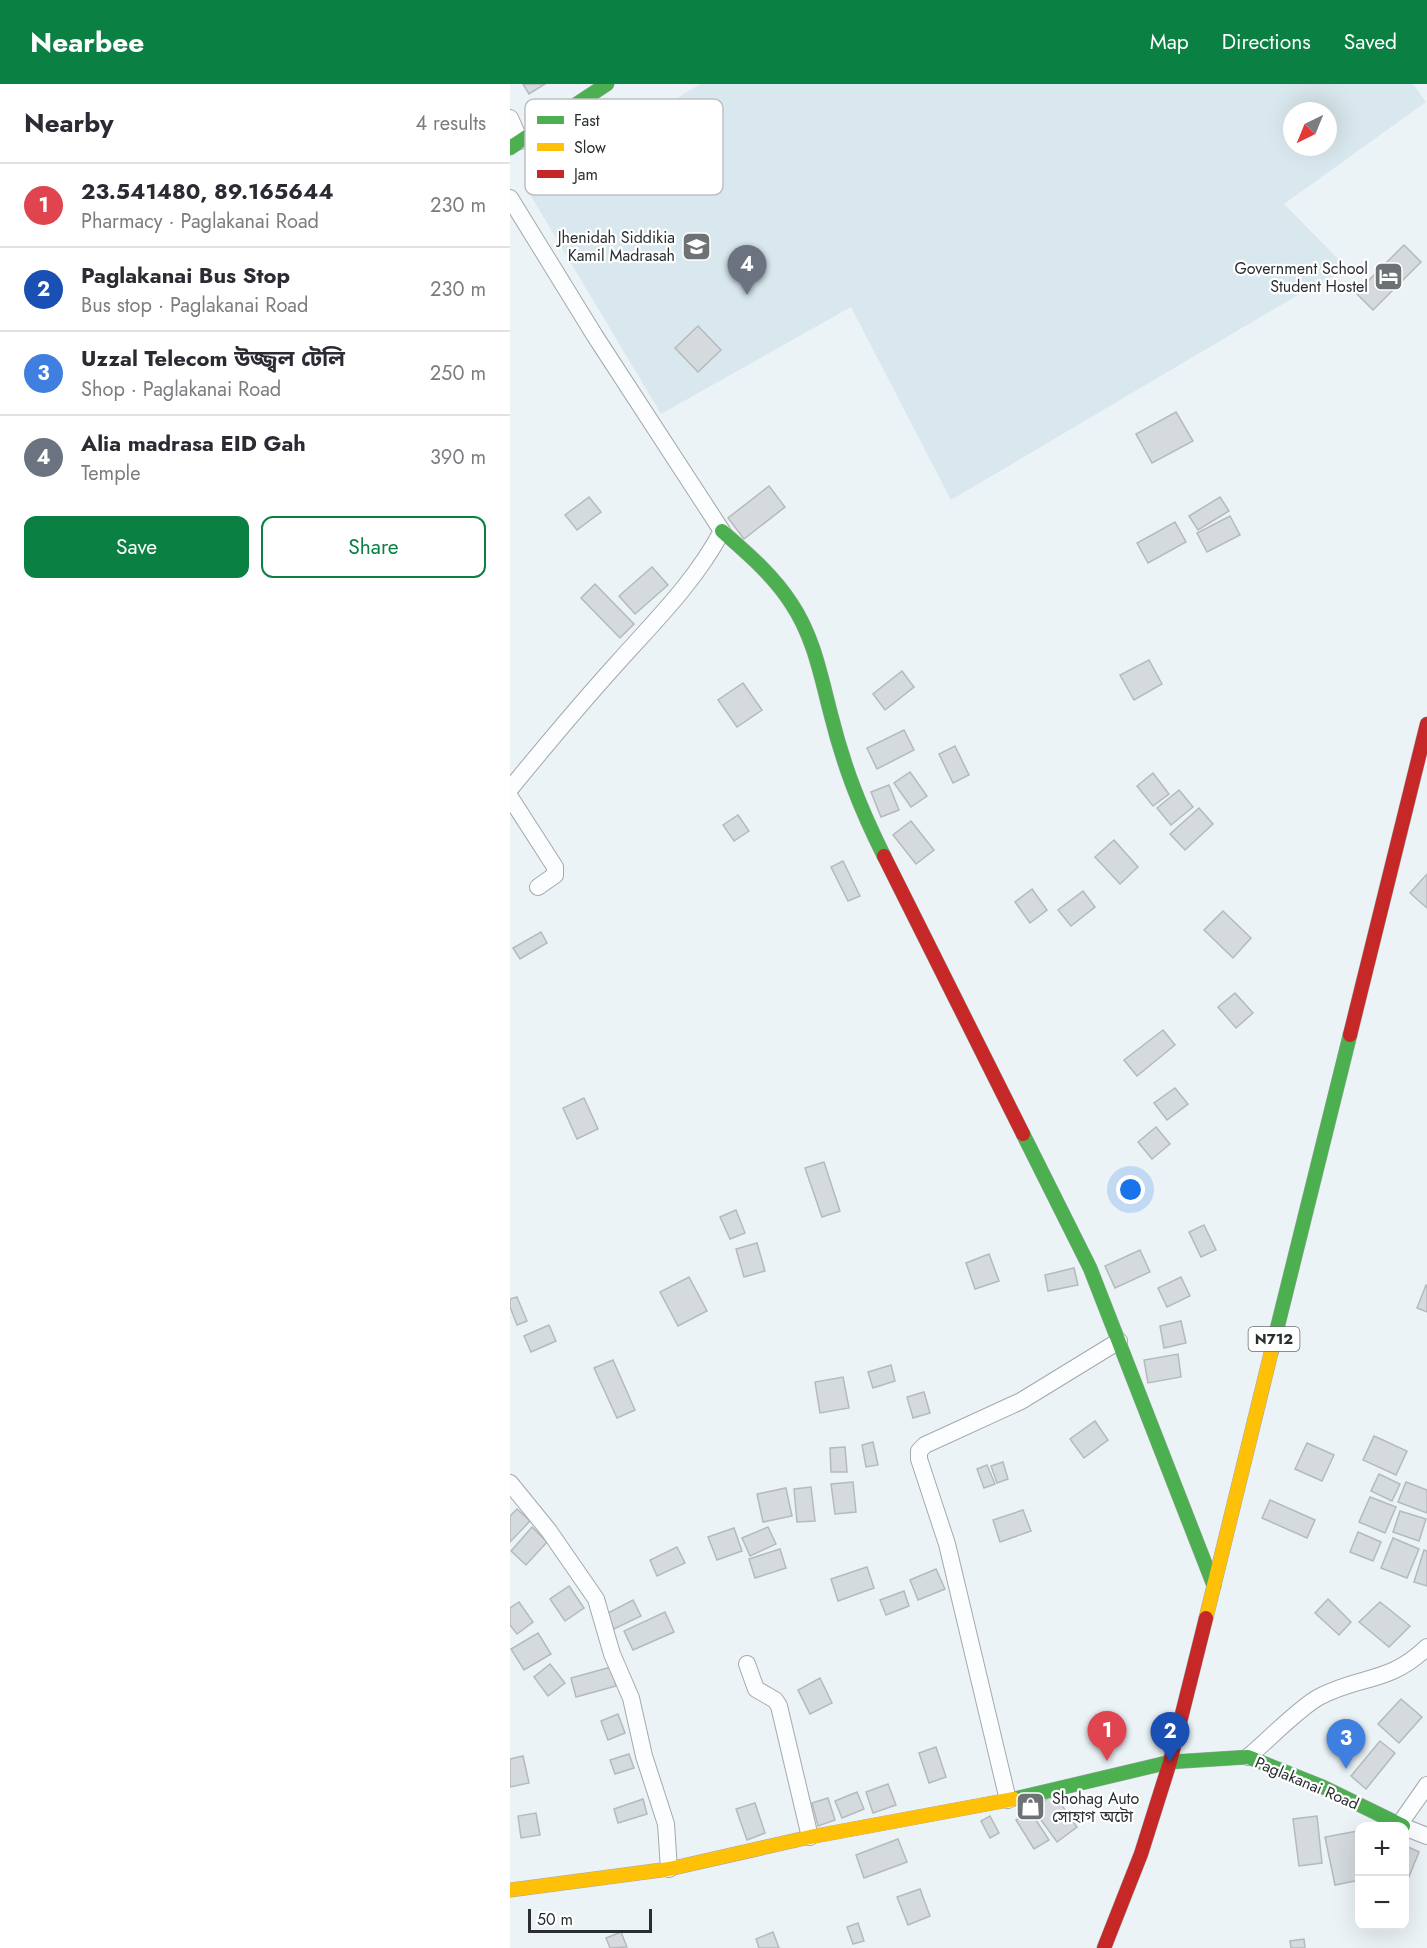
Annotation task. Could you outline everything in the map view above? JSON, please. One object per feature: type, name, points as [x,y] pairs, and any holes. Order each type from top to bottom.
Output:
[{"type":"main road","points":[[584,99],[607,84]]},
{"type":"main road","points":[[722,531],[759,563],[792,603],[821,667],[831,715],[856,800],[1090,1268],[1214,1586]]},
{"type":"main road","name":"N712","points":[[1104,1948],[1141,1854],[1170,1762],[1427,724]]},
{"type":"main road","name":"Paglakanai Road","points":[[510,1890],[669,1869],[810,1837],[1008,1800],[1170,1762],[1248,1757],[1323,1787],[1394,1822]]},
{"type":"street","points":[[510,118],[515,144]]},
{"type":"street","points":[[510,198],[595,336],[722,531],[707,559],[687,586],[561,725],[510,789]]},
{"type":"street","points":[[510,797],[555,867],[555,875],[538,887]]},
{"type":"street","points":[[1008,1800],[947,1544],[919,1459],[919,1451],[925,1445],[1021,1401],[1119,1341]]},
{"type":"street","points":[[510,1483],[549,1531],[596,1599],[612,1654],[631,1698],[644,1756],[666,1824],[669,1869]]},
{"type":"street","points":[[1248,1757],[1318,1697],[1389,1674],[1410,1664],[1427,1647]]},
{"type":"street","points":[[747,1664],[756,1689],[775,1700],[780,1706],[810,1837]]},
{"type":"street","points":[[1404,1822],[1427,1785]]},
{"type":"street","name":"Paglakanai Road","points":[[1409,1829],[1427,1836]]},
{"type":"shaded area","points":[[700,84],[1413,84],[1426,102],[1284,204],[1349,270],[1313,286],[951,500],[851,307],[661,414],[530,195],[723,195],[723,99],[676,99]]},
{"type":"building","points":[[523,84],[545,84],[529,94]]},
{"type":"building","name":"Government School Student Hostel","points":[[1404,245],[1421,262],[1373,310],[1356,293]]},
{"type":"building","points":[[698,326],[721,350],[698,372],[675,348]]},
{"type":"building","points":[[1176,412],[1193,441],[1152,463],[1136,434]]},
{"type":"building","points":[[769,486],[785,507],[744,539],[728,518]]},
{"type":"building","points":[[589,497],[601,512],[577,530],[565,515]]},
{"type":"building","points":[[1220,497],[1229,511],[1198,530],[1189,516]]},
{"type":"building","points":[[1230,516],[1240,535],[1207,552],[1197,533]]},
{"type":"building","points":[[1175,522],[1186,542],[1148,563],[1137,543]]},
{"type":"building","points":[[652,567],[668,585],[635,614],[619,596]]},
{"type":"building","points":[[595,584],[634,624],[620,638],[581,598]]},
{"type":"building","points":[[1149,660],[1162,684],[1134,700],[1120,675]]},
{"type":"building","points":[[902,671],[914,687],[885,710],[873,694]]},
{"type":"building","points":[[743,683],[762,710],[737,727],[718,700]]},
{"type":"building","points":[[904,730],[914,750],[877,769],[867,748]]},
{"type":"building","points":[[955,746],[969,775],[953,783],[939,754]]},
{"type":"building","points":[[910,772],[927,796],[911,807],[894,783]]},
{"type":"building","points":[[1153,773],[1169,794],[1153,806],[1137,786]]},
{"type":"building","points":[[889,785],[899,810],[881,817],[871,792]]},
{"type":"building","points":[[1179,790],[1193,807],[1171,825],[1157,808]]},
{"type":"building","points":[[1199,808],[1213,824],[1185,850],[1170,834]]},
{"type":"building","points":[[738,815],[749,831],[734,841],[723,825]]},
{"type":"building","points":[[911,821],[934,850],[916,864],[893,835]]},
{"type":"building","points":[[1114,840],[1138,867],[1120,884],[1095,857]]},
{"type":"building","points":[[843,861],[860,896],[848,901],[831,867]]},
{"type":"building","points":[[1427,874],[1427,908],[1410,893]]},
{"type":"building","points":[[1032,889],[1047,910],[1030,923],[1015,902]]},
{"type":"building","points":[[1083,891],[1095,907],[1071,926],[1058,910]]},
{"type":"building","points":[[1223,911],[1251,938],[1233,958],[1204,930]]},
{"type":"building","points":[[541,932],[547,943],[520,959],[513,948]]},
{"type":"building","points":[[1235,993],[1253,1013],[1236,1028],[1218,1007]]},
{"type":"building","points":[[1163,1030],[1175,1045],[1137,1076],[1124,1060]]},
{"type":"building","points":[[1175,1088],[1188,1104],[1167,1120],[1154,1103]]},
{"type":"building","points":[[584,1098],[598,1129],[577,1139],[563,1108]]},
{"type":"building","points":[[1156,1127],[1170,1144],[1152,1159],[1138,1142]]},
{"type":"building","points":[[824,1162],[840,1211],[822,1217],[805,1168]]},
{"type":"building","points":[[736,1210],[745,1233],[730,1239],[720,1217]]},
{"type":"building","points":[[1204,1225],[1216,1250],[1201,1257],[1189,1232]]},
{"type":"building","points":[[757,1243],[765,1271],[744,1277],[736,1249]]},
{"type":"building","points":[[1140,1250],[1150,1272],[1115,1288],[1105,1266]]},
{"type":"building","points":[[989,1254],[999,1281],[975,1289],[966,1263]]},
{"type":"building","points":[[1074,1268],[1078,1285],[1048,1291],[1045,1275]]},
{"type":"building","points":[[689,1277],[707,1311],[678,1326],[660,1292]]},
{"type":"building","points":[[1181,1277],[1190,1296],[1167,1307],[1158,1288]]},
{"type":"building","points":[[1427,1286],[1427,1312],[1417,1308]]},
{"type":"building","points":[[517,1297],[527,1321],[517,1325],[510,1307],[510,1299]]},
{"type":"building","points":[[1181,1321],[1186,1343],[1164,1348],[1160,1326]]},
{"type":"building","points":[[549,1325],[556,1341],[531,1352],[524,1336]]},
{"type":"building","points":[[1178,1354],[1181,1377],[1148,1383],[1144,1360]]},
{"type":"building","points":[[613,1360],[635,1410],[617,1418],[594,1368]]},
{"type":"building","points":[[891,1365],[895,1381],[873,1388],[868,1372]]},
{"type":"building","points":[[843,1377],[849,1408],[820,1413],[815,1382]]},
{"type":"building","points":[[924,1392],[930,1413],[913,1418],[907,1397]]},
{"type":"building","points":[[1095,1421],[1108,1440],[1084,1458],[1070,1439]]},
{"type":"building","points":[[1374,1436],[1407,1451],[1396,1475],[1363,1460]]},
{"type":"building","points":[[873,1442],[878,1465],[866,1467],[862,1445]]},
{"type":"building","points":[[1307,1443],[1334,1455],[1322,1481],[1295,1469]]},
{"type":"building","points":[[845,1447],[847,1472],[831,1472],[830,1448]]},
{"type":"building","points":[[1003,1462],[1008,1479],[997,1483],[991,1466]]},
{"type":"building","points":[[987,1465],[995,1484],[984,1488],[977,1469]]},
{"type":"building","points":[[1379,1474],[1400,1484],[1392,1501],[1371,1491]]},
{"type":"building","points":[[853,1482],[856,1512],[835,1514],[831,1484]]},
{"type":"building","points":[[1406,1482],[1427,1490],[1427,1513],[1398,1502]]},
{"type":"building","points":[[811,1487],[815,1521],[797,1522],[794,1489]]},
{"type":"building","points":[[786,1488],[792,1516],[763,1522],[757,1494]]},
{"type":"building","points":[[1370,1497],[1396,1507],[1385,1533],[1359,1522]]},
{"type":"building","points":[[1270,1500],[1315,1520],[1307,1538],[1262,1518]]},
{"type":"building","points":[[517,1509],[530,1521],[510,1542],[510,1516]]},
{"type":"building","points":[[1023,1510],[1031,1531],[1000,1542],[993,1520]]},
{"type":"building","points":[[1400,1511],[1426,1519],[1419,1541],[1393,1532]]},
{"type":"building","points":[[532,1527],[547,1542],[526,1565],[511,1551]]},
{"type":"building","points":[[768,1527],[776,1544],[750,1556],[742,1538]]},
{"type":"building","points":[[734,1528],[742,1551],[717,1560],[708,1537]]},
{"type":"building","points":[[1358,1532],[1381,1542],[1373,1561],[1350,1552]]},
{"type":"building","points":[[1393,1538],[1419,1549],[1407,1578],[1381,1568]]},
{"type":"building","points":[[677,1547],[685,1563],[657,1576],[650,1560]]},
{"type":"building","points":[[780,1549],[786,1568],[755,1578],[749,1559]]},
{"type":"building","points":[[1424,1550],[1427,1551],[1427,1586],[1414,1582]]},
{"type":"building","points":[[867,1567],[874,1588],[838,1601],[831,1579]]},
{"type":"building","points":[[936,1569],[945,1589],[918,1600],[910,1580]]},
{"type":"building","points":[[569,1586],[584,1608],[565,1621],[550,1599]]},
{"type":"building","points":[[904,1591],[909,1606],[886,1615],[880,1600]]},
{"type":"building","points":[[1328,1599],[1351,1622],[1339,1635],[1315,1613]]},
{"type":"building","points":[[633,1600],[641,1616],[614,1629],[606,1614]]},
{"type":"building","points":[[519,1602],[533,1622],[517,1634],[510,1625],[510,1608]]},
{"type":"building","points":[[1380,1602],[1410,1626],[1389,1647],[1359,1622]]},
{"type":"building","points":[[665,1612],[674,1632],[633,1650],[624,1631]]},
{"type":"building","points":[[538,1633],[551,1654],[524,1670],[511,1649]]},
{"type":"building","points":[[550,1664],[565,1683],[548,1696],[534,1677]]},
{"type":"building","points":[[611,1667],[616,1686],[576,1697],[571,1678]]},
{"type":"building","points":[[820,1678],[832,1703],[810,1714],[798,1690]]},
{"type":"building","points":[[1401,1699],[1422,1717],[1399,1743],[1378,1724]]},
{"type":"building","points":[[618,1714],[625,1733],[608,1740],[601,1721]]},
{"type":"building","points":[[1380,1741],[1395,1753],[1366,1789],[1351,1776]]},
{"type":"building","points":[[936,1747],[946,1777],[929,1783],[919,1753]]},
{"type":"building","points":[[629,1754],[634,1768],[615,1774],[610,1760]]},
{"type":"building","points":[[523,1756],[529,1783],[510,1787],[510,1759]]},
{"type":"building","points":[[888,1784],[896,1805],[873,1813],[866,1792]]},
{"type":"building","points":[[857,1792],[864,1809],[842,1818],[835,1801]]},
{"type":"building","points":[[1054,1794],[1077,1827],[1057,1842],[1033,1809]]},
{"type":"building","points":[[828,1798],[835,1820],[818,1826],[812,1803]]},
{"type":"building","points":[[643,1799],[647,1814],[618,1823],[614,1809]]},
{"type":"building","points":[[755,1803],[765,1833],[747,1840],[736,1809]]},
{"type":"building","points":[[1030,1811],[1049,1840],[1034,1849],[1016,1820]]},
{"type":"building","points":[[536,1813],[540,1835],[521,1838],[518,1816]]},
{"type":"building","points":[[990,1816],[999,1833],[990,1838],[981,1821]]},
{"type":"building","points":[[1317,1816],[1322,1863],[1299,1866],[1293,1819]]},
{"type":"building","points":[[1355,1832],[1355,1881],[1335,1885],[1325,1837]]},
{"type":"building","points":[[898,1839],[907,1862],[864,1878],[856,1855]]},
{"type":"building","points":[[1409,1847],[1419,1852],[1409,1877]]},
{"type":"building","points":[[920,1889],[930,1916],[908,1925],[897,1897]]},
{"type":"building","points":[[858,1923],[864,1941],[853,1944],[847,1927]]},
{"type":"building","points":[[621,1932],[627,1947],[610,1948],[606,1938]]},
{"type":"building","points":[[773,1932],[779,1948],[759,1948],[756,1939]]},
{"type":"building","points":[[1304,1939],[1305,1948],[1291,1948],[1290,1941]]},
{"type":"traffic: fast","points":[[584,99],[607,84]]},
{"type":"traffic: fast","points":[[510,148],[525,138]]},
{"type":"traffic: fast","points":[[722,531],[768,574],[784,593],[806,630],[847,770],[884,856]]},
{"type":"traffic: fast","points":[[1271,1353],[1350,1035]]},
{"type":"traffic: fast","points":[[1023,1134],[1090,1268],[1214,1586]]},
{"type":"traffic: fast","points":[[1014,1799],[1170,1762],[1248,1757],[1323,1787],[1395,1822]]},
{"type":"traffic: slow","points":[[1206,1618],[1271,1353]]},
{"type":"traffic: slow","points":[[510,1890],[669,1869],[810,1837],[1014,1799]]},
{"type":"traffic: jam","points":[[1350,1035],[1427,724]]},
{"type":"traffic: jam","points":[[884,856],[1023,1134]]},
{"type":"traffic: jam","points":[[1104,1948],[1141,1854],[1170,1762],[1206,1618]]},
{"type":"place","name":"Jhenidah Siddikia Kamil Madrasah","points":[[696,246]]},
{"type":"place","name":"Government School Student Hostel","points":[[1389,277]]},
{"type":"place","name":"Alia madrasa EID Gah","points":[[747,295]]},
{"type":"place","name":"23.541480, 89.165644","points":[[1107,1761]]},
{"type":"place","name":"Paglakanai Bus Stop","points":[[1170,1762]]},
{"type":"place","name":"Uzzal Telecom উজ্জ্বল টেলি","points":[[1346,1769]]},
{"type":"place","name":"Shohag Auto সোহাগ অটো","points":[[1031,1807]]}]
